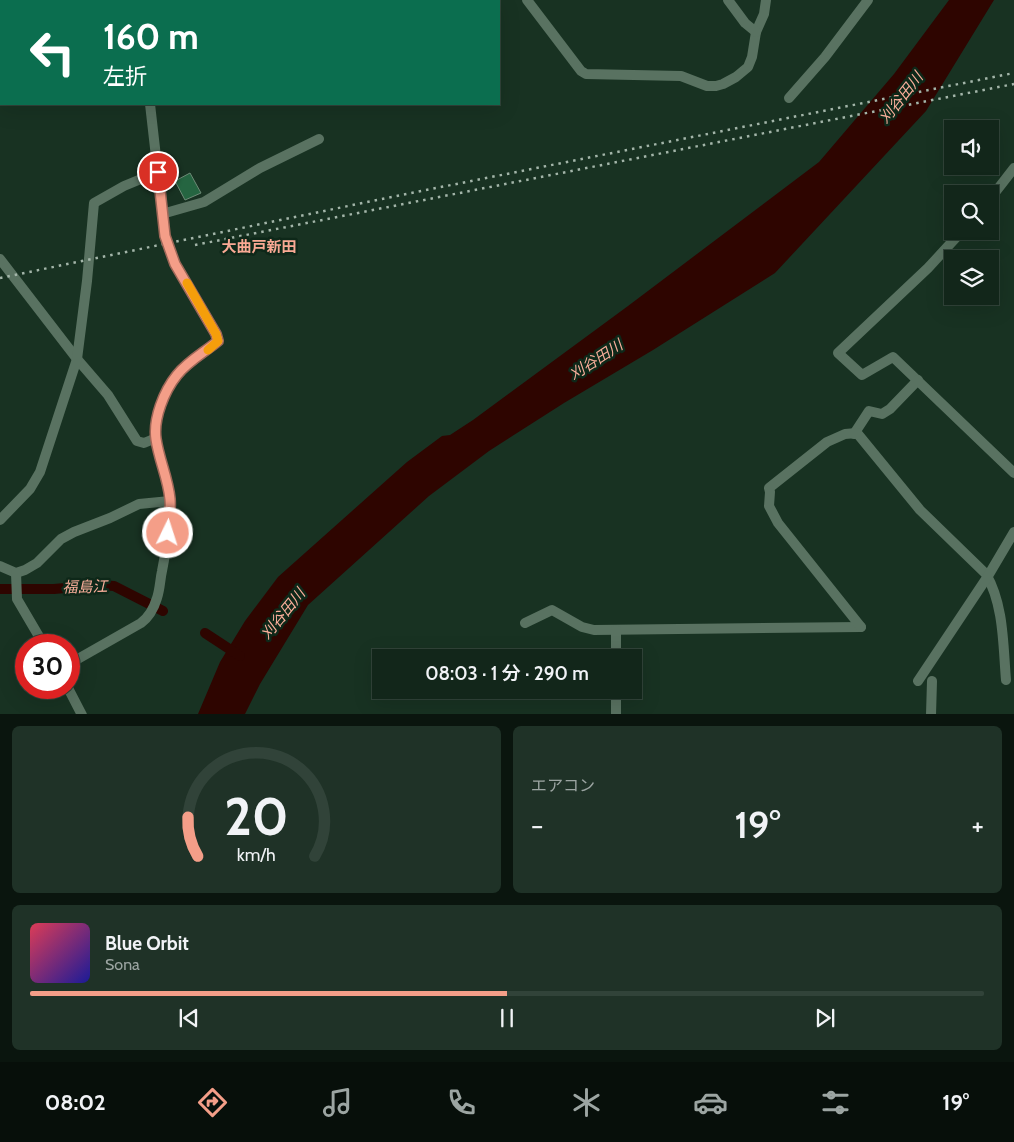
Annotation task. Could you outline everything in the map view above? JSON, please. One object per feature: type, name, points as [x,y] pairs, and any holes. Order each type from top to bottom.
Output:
[{"type":"street","points":[[527,0],[581,71],[586,74],[681,76],[708,86],[716,86],[736,77],[748,67],[756,32],[764,14],[766,0]]},
{"type":"street","points":[[728,0],[745,23],[756,32]]},
{"type":"street","points":[[789,98],[825,57],[868,0]]},
{"type":"street","points":[[80,658],[141,623],[151,613],[157,598],[168,533],[170,501],[156,438],[160,407],[176,376],[185,366],[218,341],[216,334],[175,264],[165,236],[150,105]]},
{"type":"street","points":[[162,214],[204,202],[260,168],[319,139]]},
{"type":"street","points":[[999,187],[1014,168]]},
{"type":"street","points":[[0,520],[30,489],[40,472],[77,359],[88,273],[94,203],[124,186],[158,172]]},
{"type":"street","points":[[954,240],[928,268],[838,353],[862,375],[893,357],[1014,473]]},
{"type":"street","points":[[0,259],[77,359],[108,395],[137,441],[144,443],[156,438]]},
{"type":"street","points":[[854,434],[869,411],[882,414],[890,409],[918,380]]},
{"type":"street","points":[[525,623],[552,610],[582,627],[594,630],[861,627],[778,523],[769,506],[769,488],[827,442],[846,434],[857,433],[920,510],[988,576],[993,585],[999,606],[1006,680]]},
{"type":"street","points":[[16,577],[37,564],[61,539],[74,532],[139,504],[170,501]]},
{"type":"street","points":[[918,681],[988,576],[1014,532]]},
{"type":"street","points":[[0,566],[16,577]]},
{"type":"street","points":[[16,577],[17,599],[38,634]]},
{"type":"street","points":[[616,630],[616,649]]},
{"type":"street","points":[[931,714],[932,681]]},
{"type":"street","points":[[74,699],[82,714]]},
{"type":"street","points":[[616,699],[616,714]]},
{"type":"water","name":"刈谷田川","points":[[949,0],[994,0],[926,111],[775,273],[489,451],[429,496],[308,605],[260,684],[245,714],[198,714],[220,662],[245,621],[278,577],[407,462],[442,436],[450,435],[473,420],[819,162],[894,74]]},
{"type":"building","points":[[190,173],[201,193],[185,200],[175,181]]},
{"type":"waterway","name":"福島江","points":[[0,589],[114,586],[163,611]]},
{"type":"waterway","name":"福島江","points":[[205,633],[240,656]]},
{"type":"railway","points":[[0,278],[411,193],[1014,73]]},
{"type":"railway","points":[[195,245],[1014,84]]},
{"type":"slow traffic","points":[[187,283],[216,334],[218,341],[208,350]]},
{"type":"district","name":"大曲戸新田","points":[[259,247]]},
{"type":"route","points":[[158,172],[165,236],[175,264],[216,334],[218,341],[185,366],[176,376],[160,407],[156,438],[170,501],[168,533]]}]
